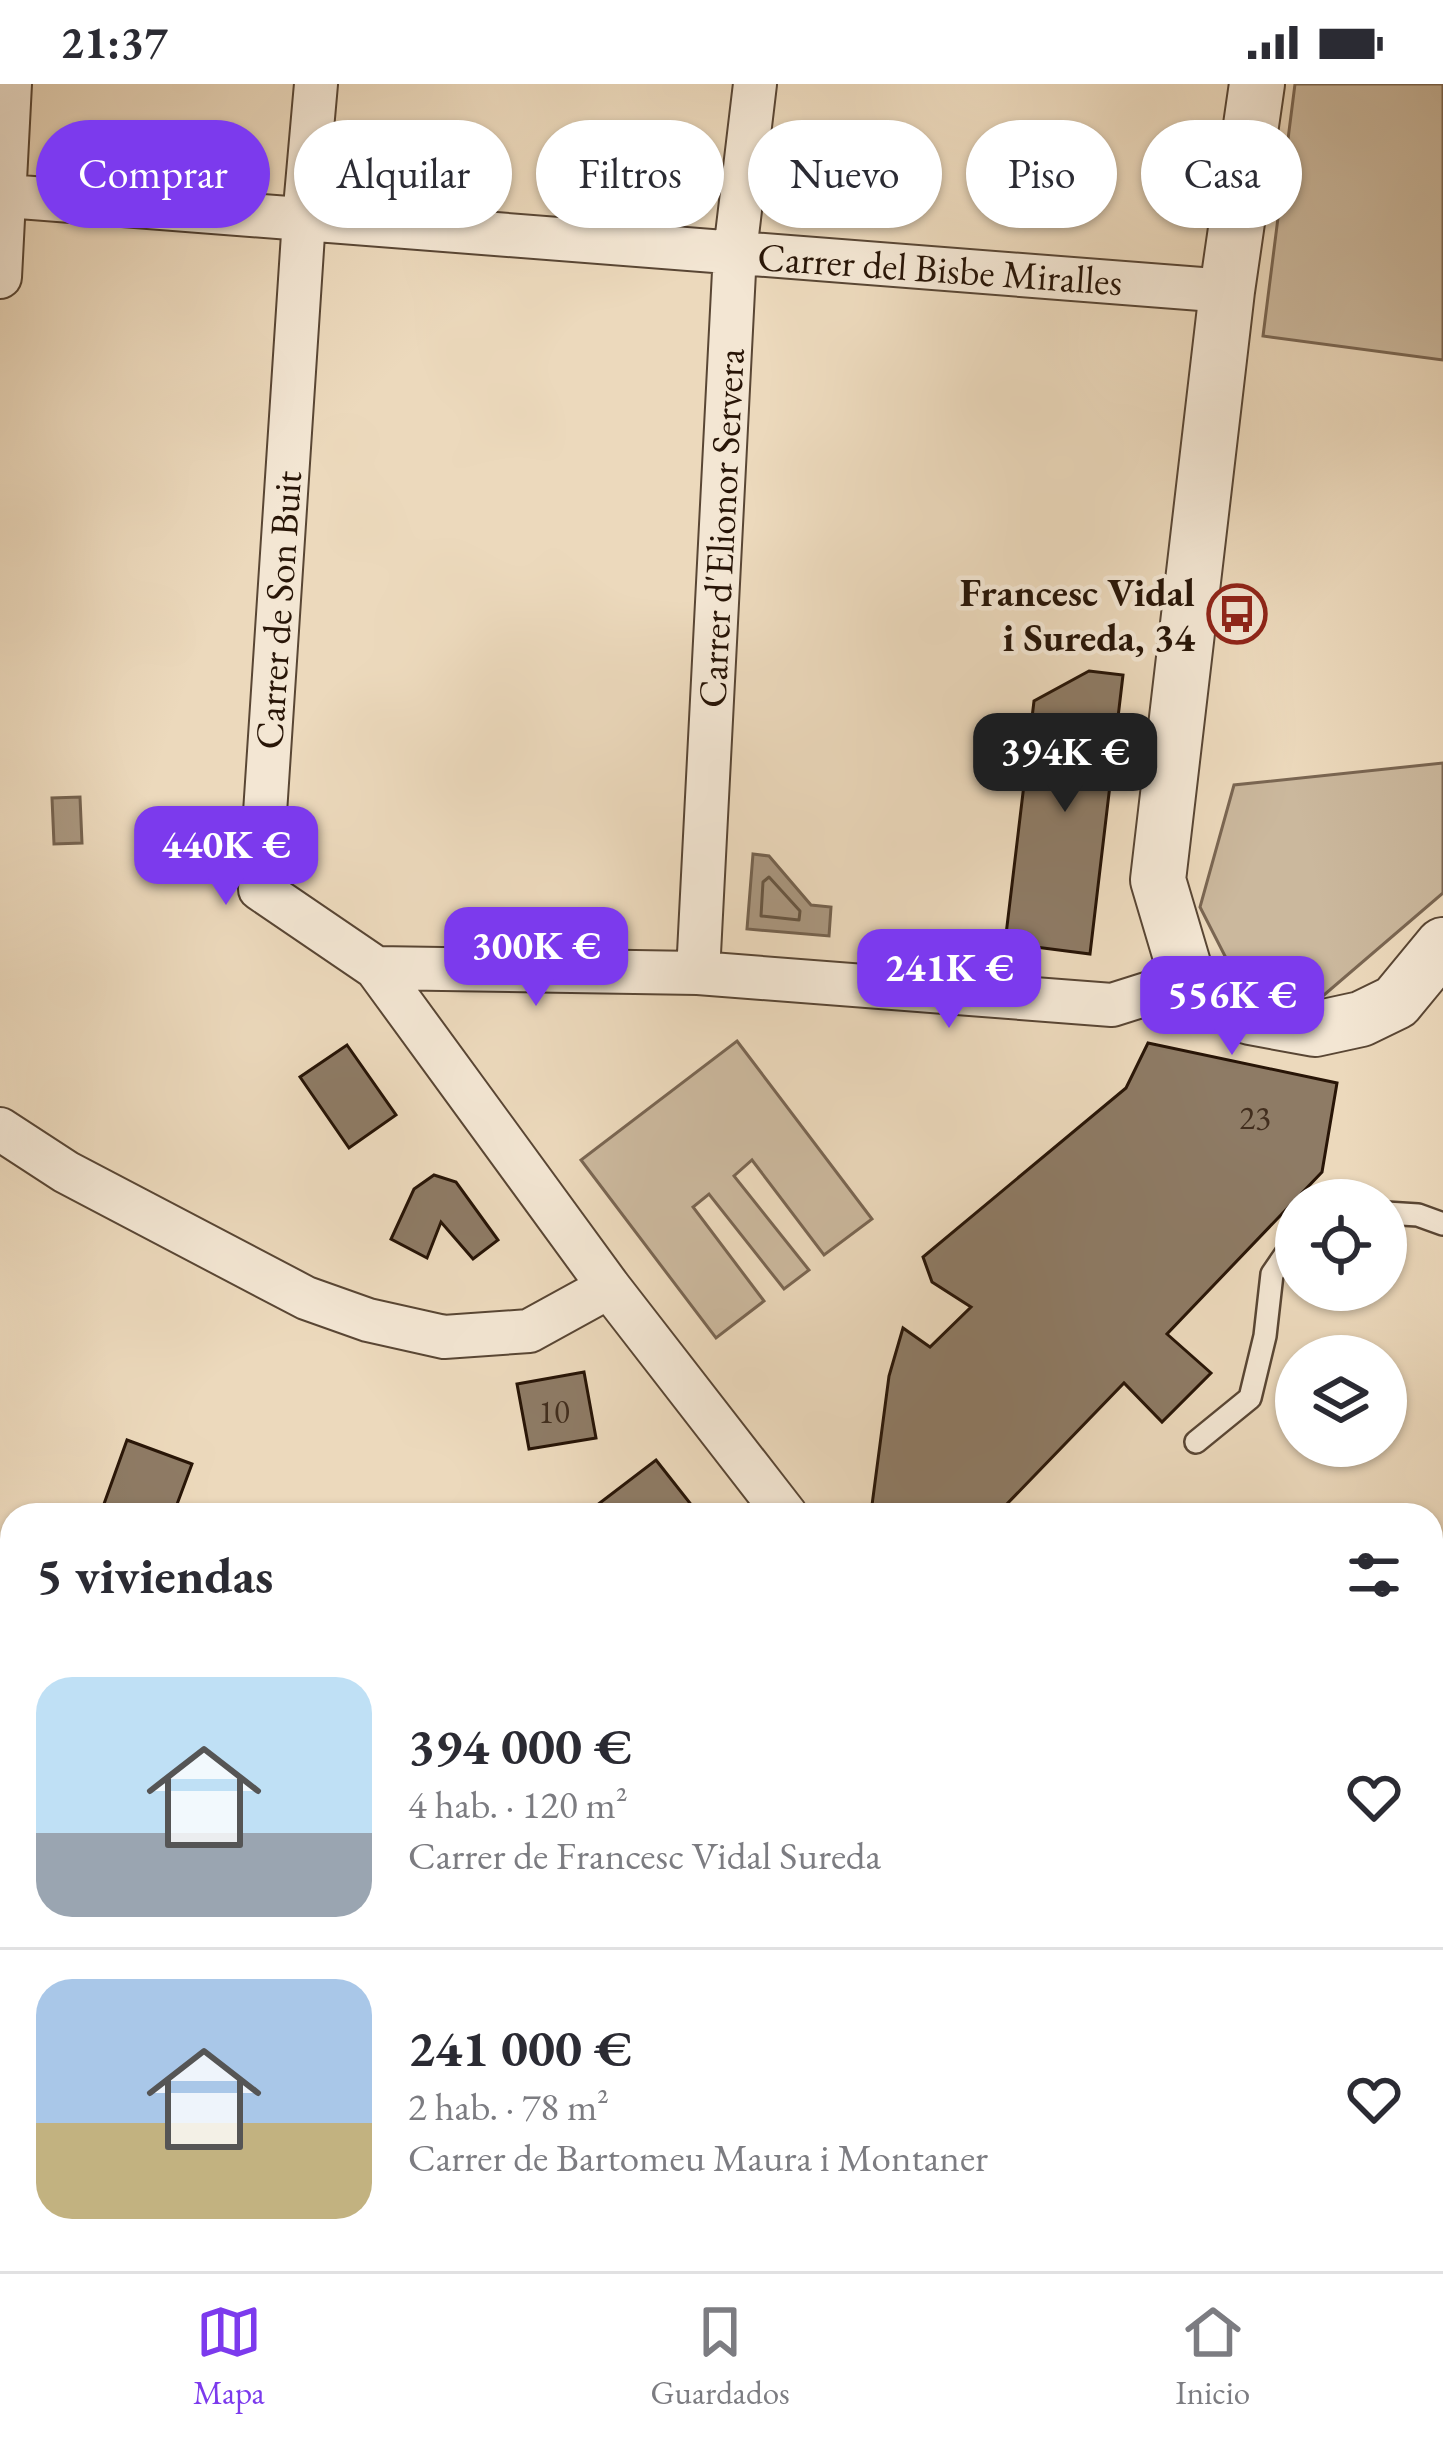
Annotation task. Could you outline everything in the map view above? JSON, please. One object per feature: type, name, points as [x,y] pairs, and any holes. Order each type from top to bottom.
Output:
[{"type":"street","points":[[0,277],[10,84]]},
{"type":"street","name":"Carrer de Son Buit","points":[[313,120],[316,84]]},
{"type":"street","name":"Carrer d'Elionor Servera","points":[[698,973],[735,252],[755,84]]},
{"type":"street","points":[[1257,84],[1227,291],[1158,880],[1188,981],[1250,1017],[1315,1029],[1361,1019],[1396,1002],[1443,945]]},
{"type":"street","name":"Carrer del Bisbe Miralles","points":[[7,196],[294,218]]},
{"type":"street","name":"Carrer de Son Buit","points":[[303,228],[260,889],[376,968],[771,1503]]},
{"type":"street","name":"Carrer del Bisbe Miralles","points":[[422,228],[1227,291]]},
{"type":"street","points":[[376,968],[698,973],[1112,1005],[1188,981]]},
{"type":"street","points":[[0,1129],[66,1172],[307,1298],[368,1320],[444,1337],[529,1331],[609,1287]]},
{"type":"lane","points":[[1407,1214],[1443,1224]]},
{"type":"lane","points":[[1196,1442],[1250,1398],[1275,1270]]},
{"type":"shaded area","points":[[1295,84],[1443,84],[1443,360],[1263,336],[1277,228],[1302,228],[1302,120],[1290,120]]},
{"type":"shaded area","points":[[1443,763],[1443,893],[1324,995],[1227,960],[1200,907],[1234,785]]},
{"type":"shaded area","points":[[737,1041],[872,1219],[824,1255],[752,1160],[734,1176],[809,1270],[784,1289],[709,1194],[693,1207],[764,1301],[716,1338],[581,1160]]},
{"type":"water","points":[[80,797],[82,843],[54,844],[52,798]]},
{"type":"water","points":[[753,854],[769,856],[811,905],[831,907],[829,936],[747,929]]},
{"type":"building","points":[[1089,671],[1123,675],[1090,954],[1005,943],[1034,701]]},
{"type":"building","points":[[1148,1043],[1337,1083],[1322,1172],[1315,1179],[1275,1179],[1275,1221],[1167,1334],[1211,1373],[1162,1422],[1124,1383],[1008,1503],[872,1503],[889,1376],[903,1328],[930,1347],[971,1307],[932,1282],[923,1257],[1126,1088]]},
{"type":"building","points":[[347,1045],[396,1115],[349,1148],[300,1077]]},
{"type":"building","points":[[434,1175],[456,1182],[498,1240],[473,1259],[441,1222],[427,1258],[391,1239],[414,1189]]},
{"type":"building","points":[[584,1372],[596,1438],[529,1449],[517,1384]]},
{"type":"building","points":[[127,1440],[192,1464],[177,1503],[104,1503]]},
{"type":"building","points":[[656,1460],[690,1503],[600,1503]]},
{"type":"place","name":"Francesc Vidal i Sureda, 34","points":[[1237,614]]}]
